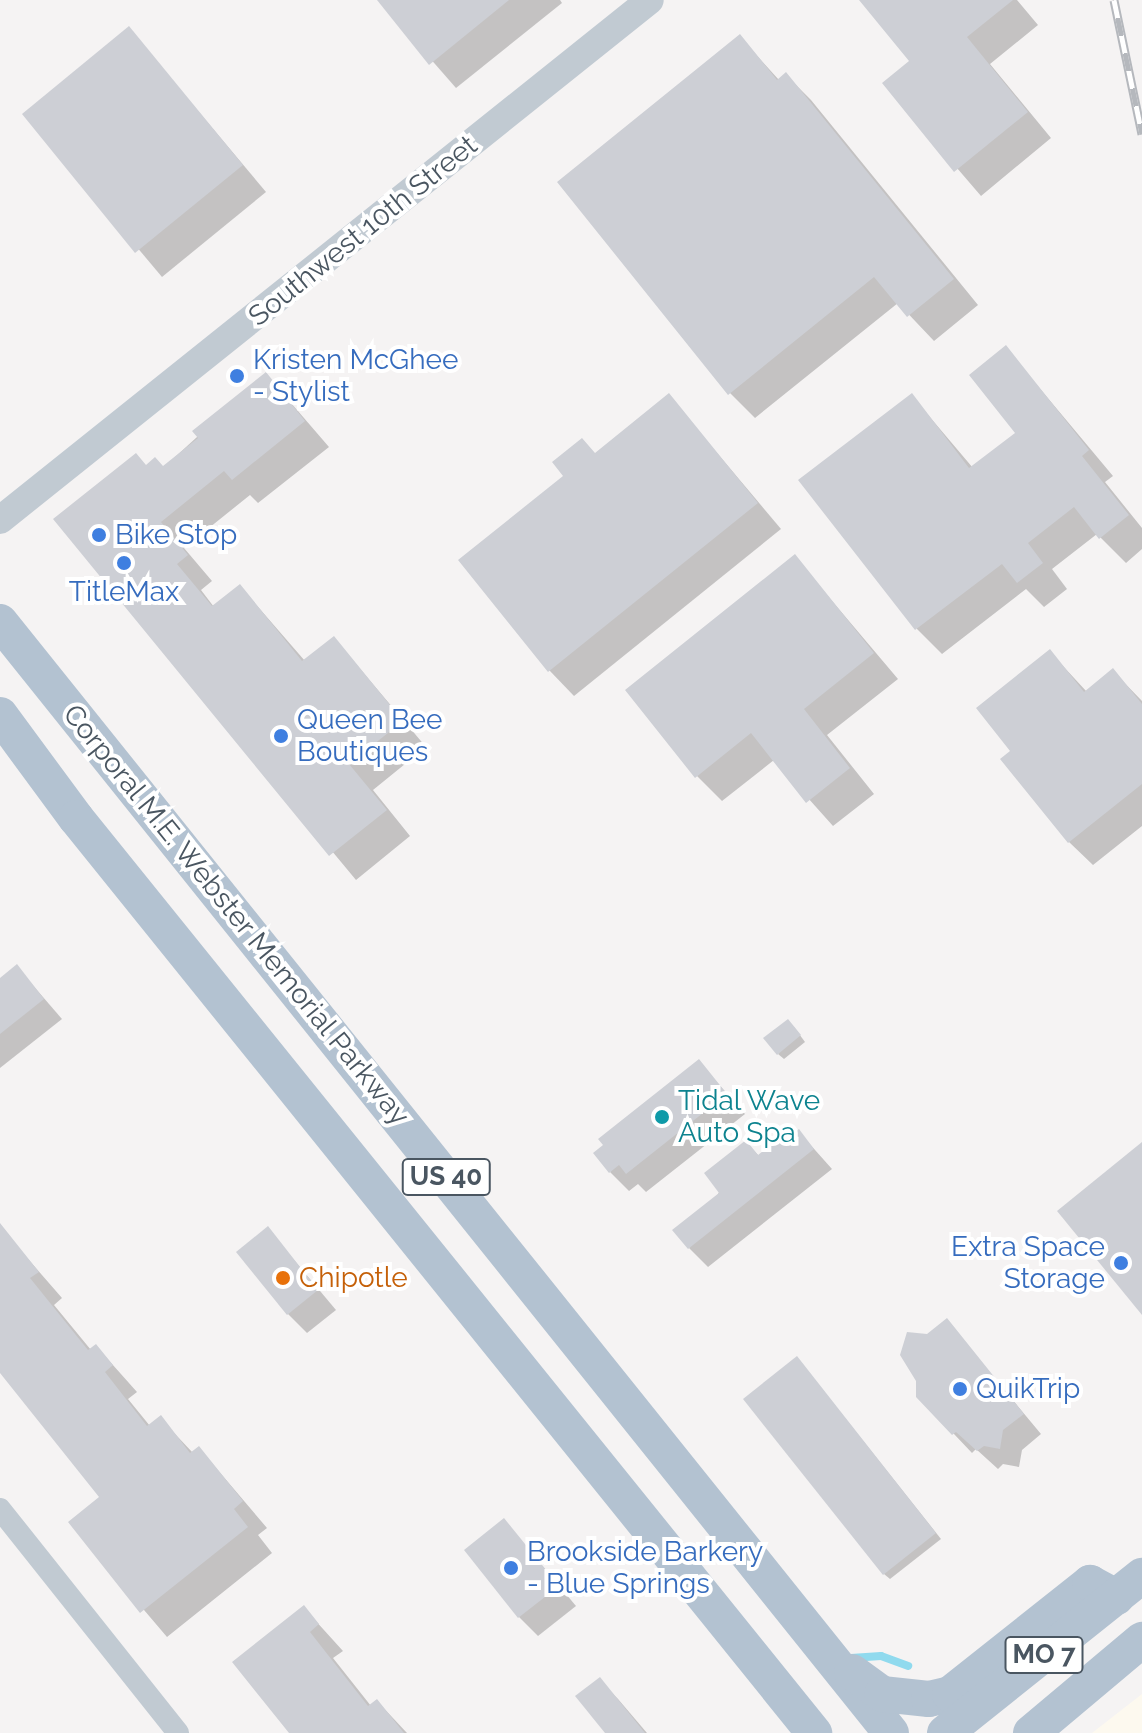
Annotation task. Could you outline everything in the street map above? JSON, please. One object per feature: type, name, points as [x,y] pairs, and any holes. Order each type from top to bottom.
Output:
[{"type":"main road","name":"Corporal M.E. Webster Memorial Parkway","points":[[0,622],[891,1733]]},
{"type":"main road","name":"US 40","points":[[0,715],[76,818],[814,1733]]},
{"type":"main road","points":[[821,1644],[882,1694],[929,1699],[950,1694],[1090,1583],[1129,1587]]},
{"type":"main road","name":"MO 7","points":[[945,1733],[1129,1587]]},
{"type":"main road","name":"MO 7","points":[[1031,1733],[1142,1640]]},
{"type":"main road","points":[[782,1693],[793,1733]]},
{"type":"street","name":"Southwest 10th Street","points":[[0,520],[650,0]]},
{"type":"street","points":[[0,1509],[178,1733]]},
{"type":"shaded area","points":[[1142,1694],[1142,1733],[1092,1733]]},
{"type":"building","points":[[377,0],[509,0],[429,65]]},
{"type":"building","points":[[859,0],[1013,0],[967,37],[1028,112],[954,172],[882,83],[909,61]]},
{"type":"building","points":[[129,26],[243,165],[135,253],[22,114]]},
{"type":"building","points":[[740,34],[777,80],[786,72],[954,279],[907,317],[874,277],[728,395],[557,182]]},
{"type":"building","points":[[1006,345],[1089,450],[1082,456],[1129,515],[1099,539],[1074,507],[1028,543],[1043,563],[1017,583],[1002,564],[915,630],[798,480],[912,393],[969,468],[1015,433],[969,375]]},
{"type":"building","points":[[266,372],[305,421],[232,480],[224,471],[161,522],[188,555],[177,564],[212,606],[240,584],[302,661],[334,636],[403,721],[349,764],[387,810],[329,856],[53,519],[136,453],[146,465],[155,457],[163,466],[198,438],[192,431]]},
{"type":"building","points":[[669,393],[758,503],[548,672],[458,560],[563,476],[552,462],[582,438],[595,453]]},
{"type":"building","points":[[795,554],[874,653],[804,709],[850,768],[806,803],[751,733],[695,778],[625,690]]},
{"type":"building","points":[[1050,649],[1084,692],[1113,668],[1142,704],[1142,784],[1068,843],[1000,759],[1010,751],[976,708]]},
{"type":"building","points":[[17,964],[44,999],[0,1034],[0,978]]},
{"type":"building","points":[[788,1019],[801,1035],[777,1055],[763,1038]]},
{"type":"building","name":"Tidal Wave Auto Spa","points":[[699,1059],[727,1094],[626,1174],[619,1165],[609,1173],[593,1153],[603,1145],[598,1139]]},
{"type":"building","name":"Tidal Wave Auto Spa","points":[[791,1129],[794,1133],[799,1129],[814,1149],[688,1249],[672,1230],[719,1193],[704,1173],[746,1140],[758,1155]]},
{"type":"building","name":"Extra Space Storage","points":[[1142,1142],[1142,1315],[1057,1211]]},
{"type":"building","points":[[0,1223],[39,1272],[30,1278],[88,1350],[96,1344],[113,1365],[105,1372],[147,1426],[161,1415],[190,1453],[199,1446],[243,1501],[234,1509],[248,1527],[140,1613],[68,1522],[99,1497],[0,1373]]},
{"type":"building","name":"Chipotle","points":[[268,1226],[318,1290],[287,1315],[236,1252]]},
{"type":"building","name":"QuikTrip","points":[[947,1318],[1024,1414],[1003,1430],[1000,1449],[984,1446],[977,1451],[956,1432],[952,1435],[916,1397],[916,1381],[900,1355],[907,1332],[927,1334]]},
{"type":"building","points":[[797,1356],[936,1533],[883,1575],[743,1399]]},
{"type":"building","name":"Brookside Barkery - Blue Springs","points":[[504,1518],[559,1586],[518,1618],[464,1550]]},
{"type":"building","points":[[304,1605],[319,1624],[310,1632],[368,1706],[377,1699],[404,1733],[289,1733],[232,1662]]},
{"type":"building","points":[[600,1677],[645,1733],[605,1733],[575,1696]]},
{"type":"waterway","points":[[851,1658],[881,1656],[908,1666]]},
{"type":"railway","points":[[1114,0],[1142,134]]},
{"type":"place","name":"Kristen McGhee - Stylist","points":[[237,376]]},
{"type":"place","name":"Bike Stop","points":[[99,535]]},
{"type":"place","name":"TitleMax","points":[[124,563]]},
{"type":"place","name":"Queen Bee Boutiques","points":[[281,736]]},
{"type":"place","name":"Tidal Wave Auto Spa","points":[[662,1117]]},
{"type":"place","name":"Extra Space Storage","points":[[1121,1263]]},
{"type":"place","name":"Chipotle","points":[[283,1278]]},
{"type":"place","name":"QuikTrip","points":[[960,1389]]},
{"type":"place","name":"Brookside Barkery - Blue Springs","points":[[511,1568]]}]
